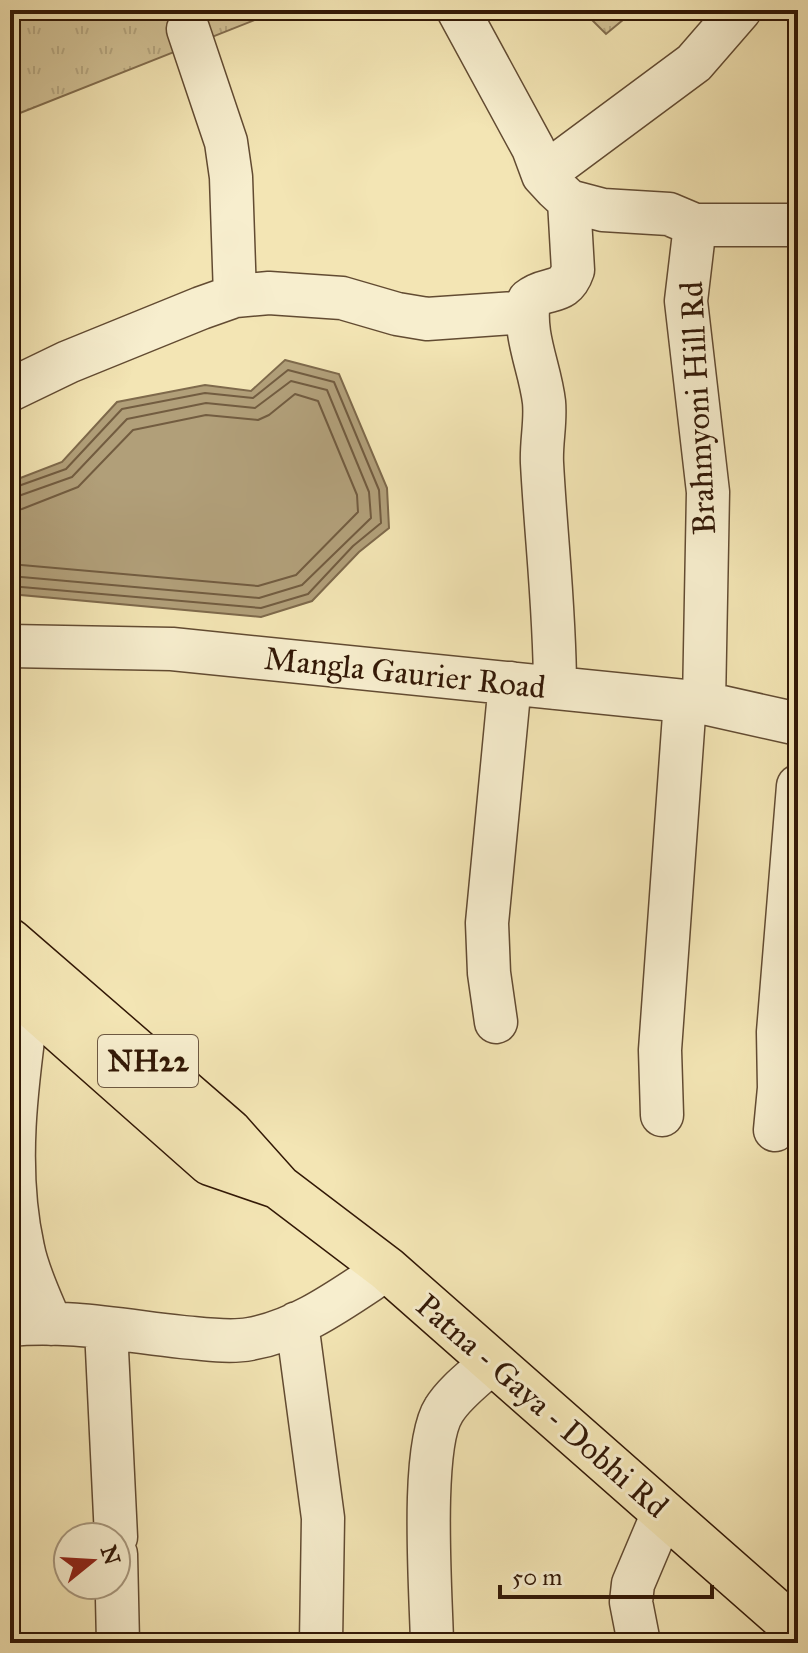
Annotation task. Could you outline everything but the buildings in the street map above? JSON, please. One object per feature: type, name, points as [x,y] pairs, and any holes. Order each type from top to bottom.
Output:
[{"type":"main road","name":"Patna - Gaya - Dobhi Rd","points":[[10,941],[229,1131],[279,1187],[387,1269],[798,1631]]},
{"type":"main road","name":"Patna - Gaya - Dobhi Rd","points":[[19,994],[210,1163],[279,1187]]},
{"type":"street","points":[[458,10],[549,175],[573,270],[570,280],[563,287],[535,295],[529,300],[527,312],[527,327],[544,399],[542,457],[553,604],[555,688]]},
{"type":"street","points":[[549,175],[694,63],[740,10]]},
{"type":"street","points":[[188,29],[226,142],[231,177],[235,296]]},
{"type":"street","points":[[549,175],[603,210],[669,214],[695,225],[798,225]]},
{"type":"street","name":"Brahmyoni Hill Rd","points":[[662,1115],[660,1050],[695,702],[708,492],[686,301],[695,225]]},
{"type":"street","points":[[10,390],[68,362],[235,296],[269,293],[342,298],[427,319],[527,312]]},
{"type":"street","name":"Mangla Gaurier Road","points":[[10,646],[172,649],[695,702],[798,724]]},
{"type":"street","points":[[496,1022],[489,973],[487,923],[510,683]]},
{"type":"street","points":[[775,1130],[779,1088],[778,1032],[798,786]]},
{"type":"street","points":[[19,994],[16,1199],[30,1324],[248,1340],[316,1315],[387,1269]]},
{"type":"street","points":[[297,1323],[323,1518],[321,1643]]},
{"type":"street","points":[[106,1329],[115,1521]]},
{"type":"street","points":[[432,1643],[430,1470],[436,1424],[445,1408],[492,1362]]},
{"type":"street","points":[[639,1643],[631,1602],[633,1584],[663,1513]]},
{"type":"street","points":[[117,1601],[118,1643]]},
{"type":"green space","points":[[10,10],[280,10],[10,117]]},
{"type":"green space","points":[[582,10],[635,10],[606,34]]},
{"type":"water","points":[[285,360],[339,374],[387,488],[389,528],[359,552],[312,601],[261,617],[10,594],[10,482],[62,462],[117,402],[205,385],[251,391]]}]
